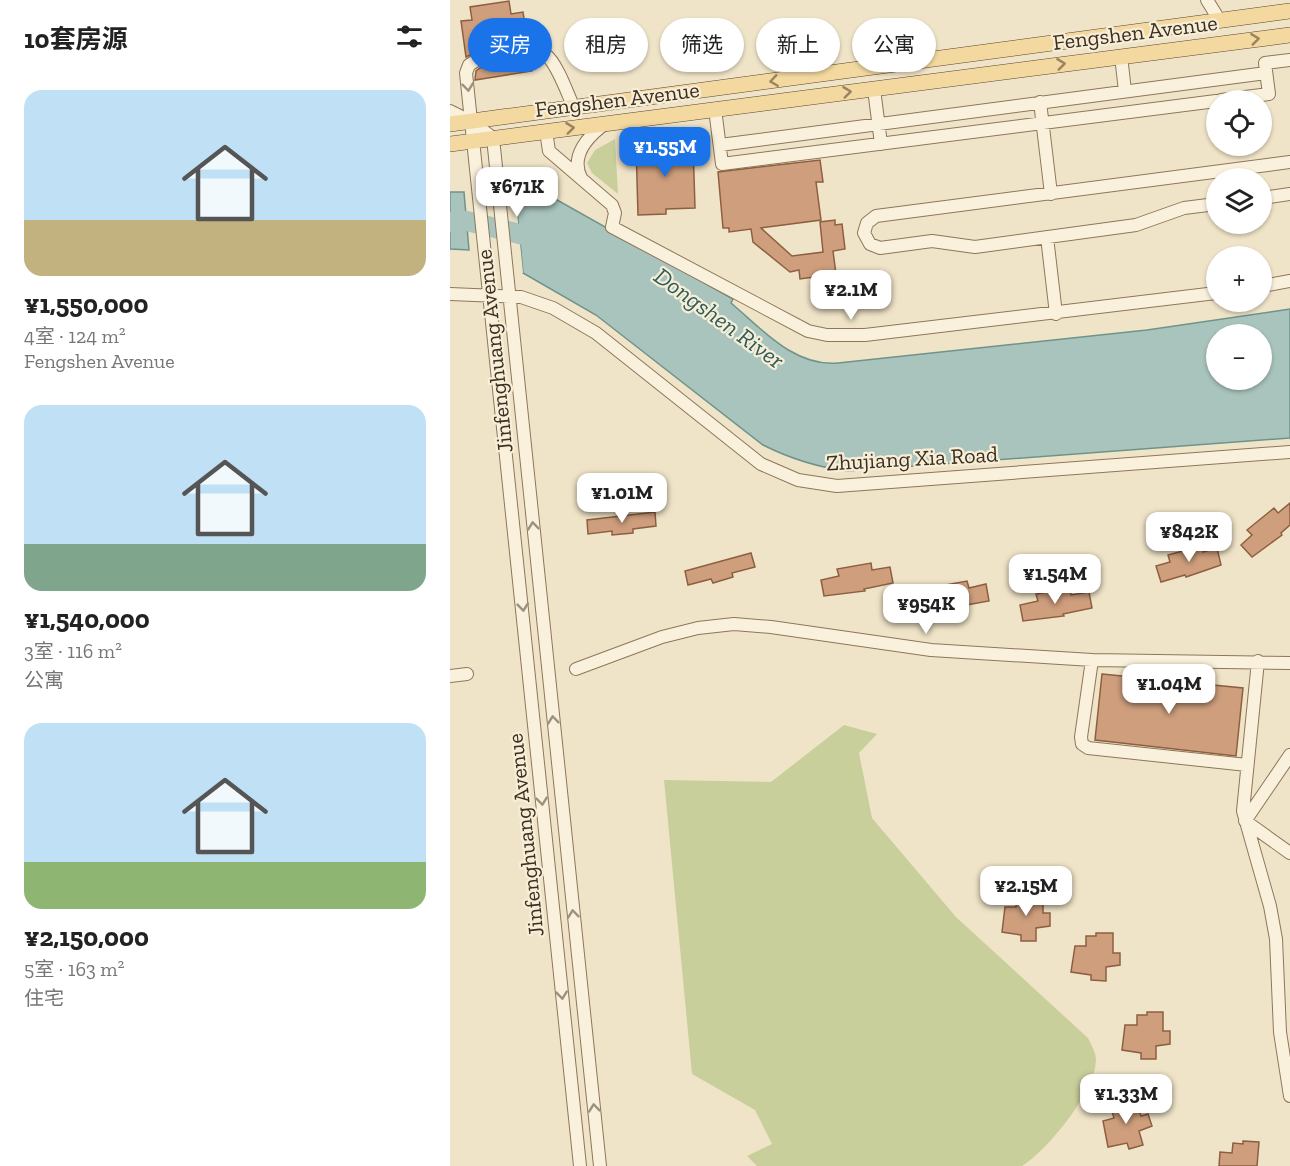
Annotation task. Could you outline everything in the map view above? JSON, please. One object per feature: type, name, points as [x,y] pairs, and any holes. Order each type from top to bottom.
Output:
[{"type":"main road","name":"Fengshen Avenue","points":[[450,124],[1290,11]]},
{"type":"main road","name":"Fengshen Avenue","points":[[450,144],[1290,34]]},
{"type":"street","points":[[1207,0],[1220,21]]},
{"type":"street","name":"Jinfenghuang Avenue","points":[[574,108],[552,61],[545,53],[534,51],[477,60],[469,65],[466,73],[478,166],[580,1166]]},
{"type":"street","points":[[1121,57],[1125,91]]},
{"type":"street","points":[[1268,90],[1265,63],[1290,60]]},
{"type":"street","points":[[720,145],[1266,73]]},
{"type":"street","points":[[874,89],[881,144]]},
{"type":"street","points":[[1040,102],[1051,194]]},
{"type":"street","points":[[715,109],[722,164],[1206,103]]},
{"type":"street","points":[[450,111],[472,122],[494,138]]},
{"type":"street","points":[[582,179],[578,170],[579,154],[588,140],[606,123]]},
{"type":"street","points":[[546,131],[549,151],[614,207],[612,227],[808,331],[827,335],[866,335],[1206,294]]},
{"type":"street","name":"Jinfenghuang Avenue","points":[[494,138],[600,1166]]},
{"type":"street","points":[[1206,205],[1184,208],[1136,225],[975,247],[932,241],[880,248],[870,244],[864,233],[867,223],[876,216],[1290,162]]},
{"type":"street","points":[[1272,197],[1290,194]]},
{"type":"street","points":[[1047,237],[1056,314]]},
{"type":"street","points":[[1272,284],[1290,281]]},
{"type":"street","name":"Zhujiang Xia Road","points":[[450,294],[510,296],[553,308],[596,333],[761,464],[798,480],[817,484],[849,485],[1290,452]]},
{"type":"street","points":[[576,669],[662,637],[698,628],[734,624],[771,627],[931,650],[1092,660],[1290,663]]},
{"type":"street","points":[[1092,660],[1082,744],[1088,748],[1247,765]]},
{"type":"street","points":[[1258,662],[1243,811],[1270,906],[1276,939],[1280,1032],[1290,1096]]},
{"type":"street","points":[[450,676],[467,674]]},
{"type":"street","points":[[1245,821],[1290,755]]},
{"type":"street","points":[[1245,821],[1290,853]]},
{"type":"green space","points":[[615,139],[618,194],[592,173],[587,163],[595,150]]},
{"type":"green space","points":[[844,725],[877,734],[859,753],[872,818],[956,917],[1088,1038],[1093,1049],[1096,1060],[1094,1073],[1079,1103],[1057,1134],[1022,1166],[757,1166],[747,1156],[772,1144],[755,1110],[692,1074],[664,780],[771,782]]},
{"type":"water","points":[[515,187],[543,192],[733,299],[731,303],[780,344],[793,353],[822,363],[1147,330],[1290,309],[1290,438],[847,471],[814,465],[763,445],[596,315],[523,273]]},
{"type":"water","points":[[450,192],[464,192],[469,250],[450,249]]},
{"type":"pier","points":[[514,184],[523,273],[520,273],[512,187]]},
{"type":"building","points":[[509,1],[511,14],[523,12],[524,18],[472,18],[470,7]]},
{"type":"building","points":[[468,20],[468,56],[466,57],[461,21]]},
{"type":"building","points":[[476,72],[526,72],[475,80]]},
{"type":"building","points":[[693,143],[695,208],[666,209],[666,214],[638,215],[636,145]]},
{"type":"building","points":[[820,160],[823,182],[816,182],[821,220],[761,228],[792,256],[823,252],[820,222],[835,220],[835,225],[842,224],[845,249],[833,251],[836,274],[800,279],[799,270],[790,272],[753,242],[751,229],[729,232],[729,228],[723,228],[718,172]]},
{"type":"building","points":[[1290,503],[1290,525],[1281,533],[1282,535],[1252,557],[1241,545],[1252,535],[1247,530],[1274,508],[1278,513]]},
{"type":"building","points":[[655,512],[656,526],[633,529],[633,533],[612,535],[612,531],[588,534],[587,520]]},
{"type":"building","points":[[1201,546],[1203,552],[1217,548],[1221,565],[1186,577],[1185,575],[1161,582],[1156,566],[1170,562],[1168,555]]},
{"type":"building","points":[[751,553],[755,567],[732,573],[733,577],[713,583],[711,579],[688,585],[685,571]]},
{"type":"building","points":[[871,563],[872,570],[890,567],[893,583],[864,589],[865,591],[824,596],[821,580],[839,576],[837,569]]},
{"type":"building","points":[[967,581],[969,588],[986,584],[989,601],[920,614],[917,597],[935,594],[934,587]]},
{"type":"building","points":[[1070,588],[1071,595],[1089,592],[1092,608],[1063,614],[1064,616],[1023,621],[1020,605],[1038,601],[1036,594]]},
{"type":"building","points":[[1102,674],[1243,688],[1236,756],[1095,740]]},
{"type":"building","points":[[1027,894],[1043,894],[1043,913],[1050,913],[1050,926],[1036,928],[1036,941],[1021,941],[1021,935],[1002,932],[1005,907],[1016,907],[1017,897],[1027,897]]},
{"type":"building","points":[[1096,933],[1113,933],[1113,953],[1120,953],[1120,965],[1106,967],[1106,981],[1091,980],[1091,975],[1071,972],[1075,946],[1086,946],[1086,936],[1096,936]]},
{"type":"building","points":[[1147,1012],[1163,1012],[1163,1031],[1170,1031],[1170,1044],[1156,1046],[1156,1059],[1141,1059],[1141,1053],[1122,1050],[1125,1025],[1137,1025],[1137,1015],[1147,1015]]},
{"type":"building","points":[[1135,1097],[1141,1116],[1148,1114],[1152,1126],[1139,1131],[1143,1145],[1129,1149],[1127,1143],[1108,1147],[1103,1121],[1114,1118],[1111,1108]]},
{"type":"building","points":[[1243,1141],[1259,1142],[1257,1166],[1219,1166],[1220,1152],[1232,1153],[1233,1143],[1243,1144]]},
{"type":"waterway","name":"Dongshen River","points":[[450,222],[467,221],[544,240]]}]
